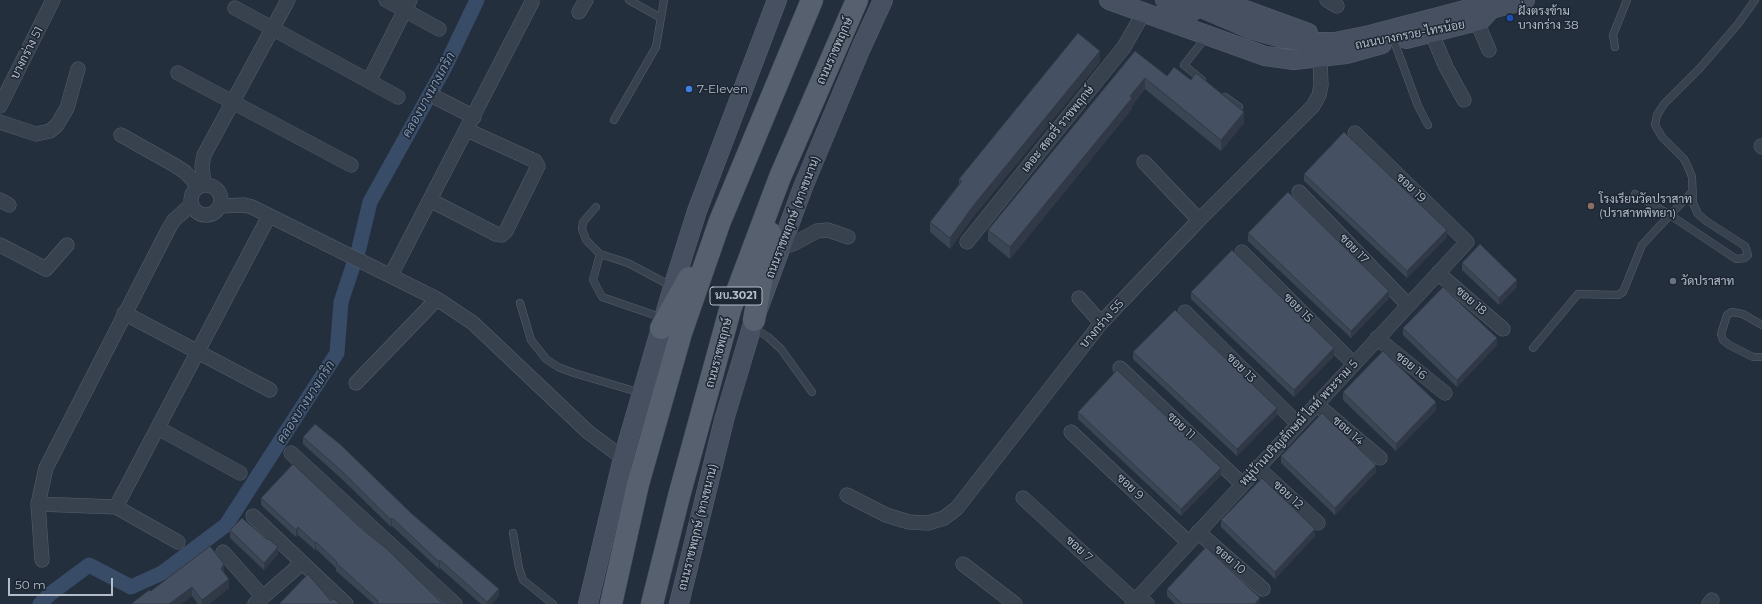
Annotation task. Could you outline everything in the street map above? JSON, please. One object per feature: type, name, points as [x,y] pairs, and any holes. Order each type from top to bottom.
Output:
[{"type":"main road","points":[[588,604],[623,458],[673,287],[697,211],[777,0]]},
{"type":"main road","name":"นบ.3021","points":[[611,604],[638,484],[681,333],[720,221],[812,0]]},
{"type":"main road","name":"ถนนราชพฤกษ์","points":[[652,604],[679,496],[730,310],[780,177],[857,0]]},
{"type":"main road","name":"ถนนราชพฤกษ์ (ทางขนาน)","points":[[679,604],[724,420],[753,324],[809,172],[861,48],[883,0]]},
{"type":"main road","points":[[1109,0],[1266,56],[1294,60],[1330,49]]},
{"type":"main road","name":"ถนนบางกรวย-ไทรน้อย","points":[[1165,0],[1251,37],[1297,48],[1330,49],[1389,42],[1432,34],[1489,10],[1525,0]]},
{"type":"main road","name":"ถนนบางกรวย-ไทรน้อย","points":[[1182,0],[1238,25],[1330,49],[1476,8],[1489,10]]},
{"type":"main road","points":[[1218,0],[1290,27],[1323,36],[1338,36],[1409,26]]},
{"type":"main road","points":[[753,324],[780,177]]},
{"type":"main road","points":[[663,323],[720,221]]},
{"type":"street","name":"บางกร่าง 51","points":[[0,106],[53,0]]},
{"type":"street","points":[[42,560],[38,504],[46,468],[124,313],[168,230],[174,220],[191,205],[192,194],[201,186],[204,155],[288,0]]},
{"type":"street","points":[[386,0],[407,5],[439,29]]},
{"type":"street","points":[[392,275],[468,130],[532,2]]},
{"type":"street","points":[[369,81],[407,5]]},
{"type":"street","points":[[235,8],[398,97]]},
{"type":"street","points":[[1489,10],[1490,50]]},
{"type":"street","name":"เดอะ สตอรี่ ราชพฤกษ์","points":[[967,242],[1124,46],[1144,12]]},
{"type":"street","points":[[1432,34],[1446,67],[1464,100]]},
{"type":"street","name":"บางกร่าง 55","points":[[847,495],[886,515],[909,522],[928,523],[944,518],[957,508],[1101,323],[1199,220],[1313,106],[1319,95],[1330,49]]},
{"type":"street","points":[[0,122],[36,134],[50,131],[57,125],[67,108],[78,69]]},
{"type":"street","points":[[178,73],[351,165]]},
{"type":"street","points":[[437,98],[474,117]]},
{"type":"street","points":[[430,200],[496,234],[502,235],[506,232],[538,166],[535,161],[468,130]]},
{"type":"street","name":"ซอย 19","points":[[1355,133],[1467,242]]},
{"type":"street","points":[[121,135],[180,169],[201,186],[212,186],[218,191],[221,197],[220,206],[216,212],[206,216],[198,213],[191,205]]},
{"type":"street","points":[[1144,162],[1199,220]]},
{"type":"street","name":"ซอย 17","points":[[1299,192],[1408,305]]},
{"type":"street","points":[[220,206],[248,205],[392,275],[437,299],[473,323],[588,432],[623,458]]},
{"type":"street","points":[[116,507],[269,216]]},
{"type":"street","points":[[781,248],[795,243],[817,231],[828,230],[848,237]]},
{"type":"street","name":"หมู่บ้านปริญลักษณ์ ไลท์ พระราม 5","points":[[1138,603],[1193,537],[1467,242]]},
{"type":"street","points":[[0,245],[46,269],[67,245]]},
{"type":"street","name":"ซอย 15","points":[[1242,252],[1354,364]]},
{"type":"street","name":"ซอย 18","points":[[1438,273],[1503,329]]},
{"type":"street","points":[[1079,298],[1101,323]]},
{"type":"street","points":[[356,383],[437,299]]},
{"type":"street","name":"ซอย 13","points":[[1185,312],[1298,424]]},
{"type":"street","points":[[124,313],[270,390]]},
{"type":"street","name":"ซอย 16","points":[[1378,338],[1445,393]]},
{"type":"street","name":"ซอย 11","points":[[1120,368],[1242,484]]},
{"type":"street","name":"ซอย 14","points":[[1316,404],[1380,458]]},
{"type":"street","points":[[158,428],[240,473]]},
{"type":"street","name":"ซอย 9","points":[[1071,432],[1193,537]]},
{"type":"street","points":[[291,453],[455,604]]},
{"type":"street","name":"ซอย 12","points":[[1257,468],[1318,523]]},
{"type":"street","name":"ซอย 7","points":[[1023,498],[1138,603]]},
{"type":"street","points":[[38,504],[116,507],[178,542]]},
{"type":"street","points":[[253,516],[346,604]]},
{"type":"street","name":"ซอย 10","points":[[1193,537],[1263,589]]},
{"type":"street","points":[[223,552],[258,600],[302,563]]},
{"type":"street","points":[[963,564],[1015,604]]},
{"type":"lane","points":[[629,0],[661,18]]},
{"type":"lane","points":[[614,120],[656,47],[659,39],[664,0]]},
{"type":"lane","points":[[1615,47],[1613,35],[1626,0]]},
{"type":"lane","points":[[1635,194],[1670,215],[1736,259],[1745,258],[1748,254],[1745,246],[1706,221],[1698,214],[1693,203],[1692,177],[1688,167],[1684,159],[1662,137],[1655,125],[1657,116],[1664,104],[1700,68],[1738,24],[1755,0]]},
{"type":"lane","points":[[1207,35],[1184,65],[1209,85]]},
{"type":"lane","points":[[1389,42],[1428,125]]},
{"type":"lane","points":[[1221,94],[1238,107]]},
{"type":"lane","points":[[1532,348],[1578,294],[1618,294],[1623,292],[1642,245],[1692,192]]},
{"type":"lane","points":[[596,207],[583,222],[582,229],[586,240],[600,254],[628,263],[673,287]]},
{"type":"lane","points":[[600,254],[593,280],[602,297],[663,323]]},
{"type":"lane","points":[[520,303],[531,340],[546,359],[558,367],[574,373],[643,393]]},
{"type":"lane","points":[[1762,325],[1743,314],[1732,312],[1727,315],[1721,334],[1723,340],[1729,345],[1753,357],[1762,357]]},
{"type":"lane","points":[[753,324],[782,349],[812,392]]},
{"type":"lane","points":[[513,533],[519,568],[523,580],[553,604]]},
{"type":"building","points":[[1078,33],[1100,51],[973,206],[950,238],[930,222],[962,181],[959,179]]},
{"type":"building","points":[[1135,51],[1167,76],[1174,67],[1191,80],[1196,73],[1244,112],[1221,140],[1145,78],[1130,96],[1132,98],[1010,247],[988,230]]},
{"type":"building","points":[[1344,132],[1447,230],[1407,271],[1304,174]]},
{"type":"building","points":[[1288,192],[1389,291],[1351,331],[1248,233]]},
{"type":"building","points":[[1480,244],[1517,280],[1499,298],[1462,263]]},
{"type":"building","points":[[1232,250],[1334,348],[1294,390],[1191,292]]},
{"type":"building","points":[[1443,287],[1497,338],[1457,380],[1403,328]]},
{"type":"building","points":[[1175,310],[1277,408],[1237,449],[1133,352]]},
{"type":"building","points":[[1383,351],[1436,402],[1396,444],[1343,392]]},
{"type":"building","points":[[1117,370],[1221,468],[1181,509],[1078,412]]},
{"type":"building","points":[[1322,413],[1376,465],[1335,508],[1281,456]]},
{"type":"building","points":[[315,424],[341,445],[411,513],[499,589],[487,602],[440,560],[439,562],[392,518],[391,520],[345,474],[303,437]]},
{"type":"building","points":[[293,464],[362,529],[387,549],[443,604],[377,603],[378,601],[336,563],[337,562],[316,542],[315,543],[298,527],[296,530],[261,498]]},
{"type":"building","points":[[1262,478],[1315,529],[1275,572],[1221,520]]},
{"type":"building","points":[[242,518],[278,547],[264,563],[230,530]]},
{"type":"building","points":[[210,546],[224,564],[221,569],[229,579],[202,600],[192,587],[169,604],[131,604],[149,590],[151,591]]},
{"type":"building","points":[[1206,547],[1260,598],[1255,604],[1182,604],[1167,589]]},
{"type":"building","points":[[308,574],[331,601],[333,598],[340,604],[279,604]]},
{"type":"waterway","name":"คลองบางนางเกริก","points":[[40,604],[50,594],[89,565],[131,587],[162,573],[226,525],[337,353],[341,302],[359,248],[370,202],[445,67],[477,0]]},
{"type":"place","name":"ฝั่งตรงข้าม บางกร่าง 38","points":[[1510,18]]},
{"type":"place","name":"7-Eleven","points":[[689,89]]},
{"type":"place","name":"โรงเรียนวัดปราสาท (ปราสาทพิทยา)","points":[[1591,206]]},
{"type":"place","name":"วัดปราสาท","points":[[1673,281]]}]
